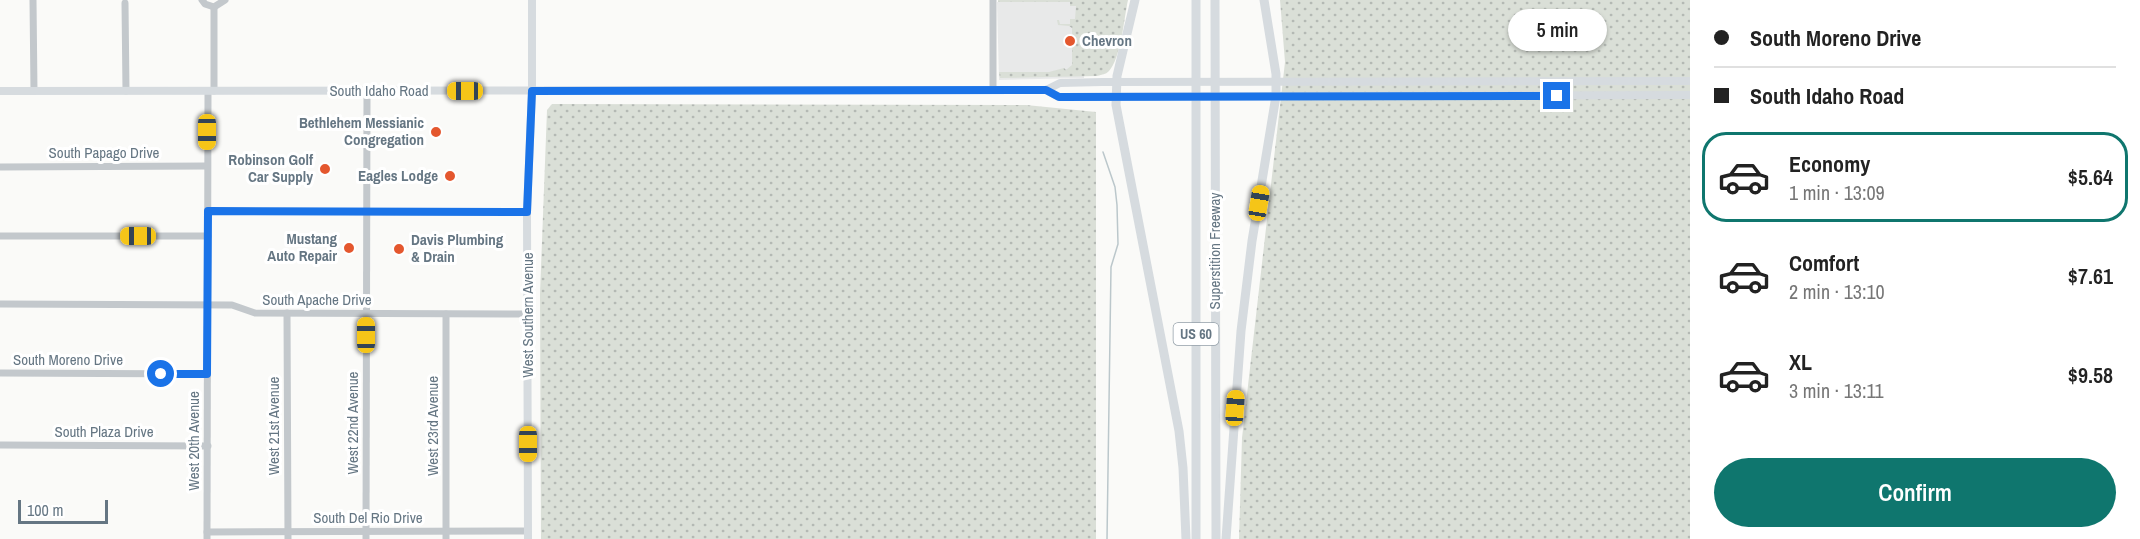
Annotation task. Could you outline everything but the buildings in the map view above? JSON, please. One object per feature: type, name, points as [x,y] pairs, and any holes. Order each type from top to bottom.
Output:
[{"type":"highway","points":[[1135,0],[1116,82],[1115,97],[1179,431],[1186,539]]},
{"type":"highway","name":"Superstition Freeway","points":[[1196,0],[1196,539]]},
{"type":"highway","name":"Superstition Freeway","points":[[1215,0],[1216,539]]},
{"type":"highway","points":[[1226,539],[1241,331],[1252,241],[1276,96],[1264,0]]},
{"type":"main road","name":"West Southern Avenue","points":[[528,535],[527,212],[532,91],[531,0]]},
{"type":"main road","name":"South Idaho Road","points":[[0,91],[1046,90],[1060,83],[1116,82],[1690,81]]},
{"type":"main road","name":"South Idaho Road","points":[[1046,90],[1059,97],[1690,95]]},
{"type":"street","points":[[33,0],[34,91]]},
{"type":"street","points":[[202,0],[205,4],[214,7],[225,0]]},
{"type":"street","points":[[993,0],[993,90]]},
{"type":"street","points":[[125,3],[126,91]]},
{"type":"street","name":"West 20th Avenue","points":[[207,535],[207,166],[214,7]]},
{"type":"street","name":"West 22nd Avenue","points":[[366,535],[368,91]]},
{"type":"street","name":"South Papago Drive","points":[[0,167],[207,166]]},
{"type":"street","points":[[208,211],[527,212]]},
{"type":"street","points":[[0,236],[208,236]]},
{"type":"street","name":"South Apache Drive","points":[[0,304],[231,304],[255,313],[528,314]]},
{"type":"street","name":"West 21st Avenue","points":[[287,313],[288,535]]},
{"type":"street","name":"West 23rd Avenue","points":[[446,314],[446,535]]},
{"type":"street","name":"South Moreno Drive","points":[[0,373],[207,374]]},
{"type":"street","name":"South Plaza Drive","points":[[0,446],[208,446]]},
{"type":"street","name":"South Del Rio Drive","points":[[207,535],[528,535]]},
{"type":"shaded area","points":[[998,0],[1128,0],[1119,48],[1113,65],[1109,71],[1097,76],[1000,78],[999,72],[1049,72],[1064,68],[1066,70],[1072,65],[1072,28],[1058,25],[1057,20],[1060,24],[1070,24],[1070,19],[1075,19],[1076,6],[1070,6],[1070,2],[998,2]]},
{"type":"shaded area","points":[[1280,0],[1690,0],[1690,539],[1239,539],[1242,438],[1285,62]]},
{"type":"shaded area","points":[[1082,1],[1084,78],[999,80],[997,2]]},
{"type":"shaded area","points":[[552,104],[1026,105],[1096,112],[1096,539],[541,539],[540,294],[547,110]]},
{"type":"waterway","points":[[1103,152],[1115,187],[1118,244],[1111,267],[1107,539]]},
{"type":"place","name":"Chevron","points":[[1070,41]]},
{"type":"place","name":"Bethlehem Messianic Congregation","points":[[436,132]]},
{"type":"place","name":"Robinson Golf Car Supply","points":[[325,169]]},
{"type":"place","name":"Eagles Lodge","points":[[450,176]]},
{"type":"place","name":"Mustang Auto Repair","points":[[349,248]]},
{"type":"place","name":"Davis Plumbing & Drain","points":[[399,249]]},
{"type":"route","points":[[161,374],[207,374],[208,211],[527,212],[532,91],[1046,90],[1059,97],[1557,96]]}]
